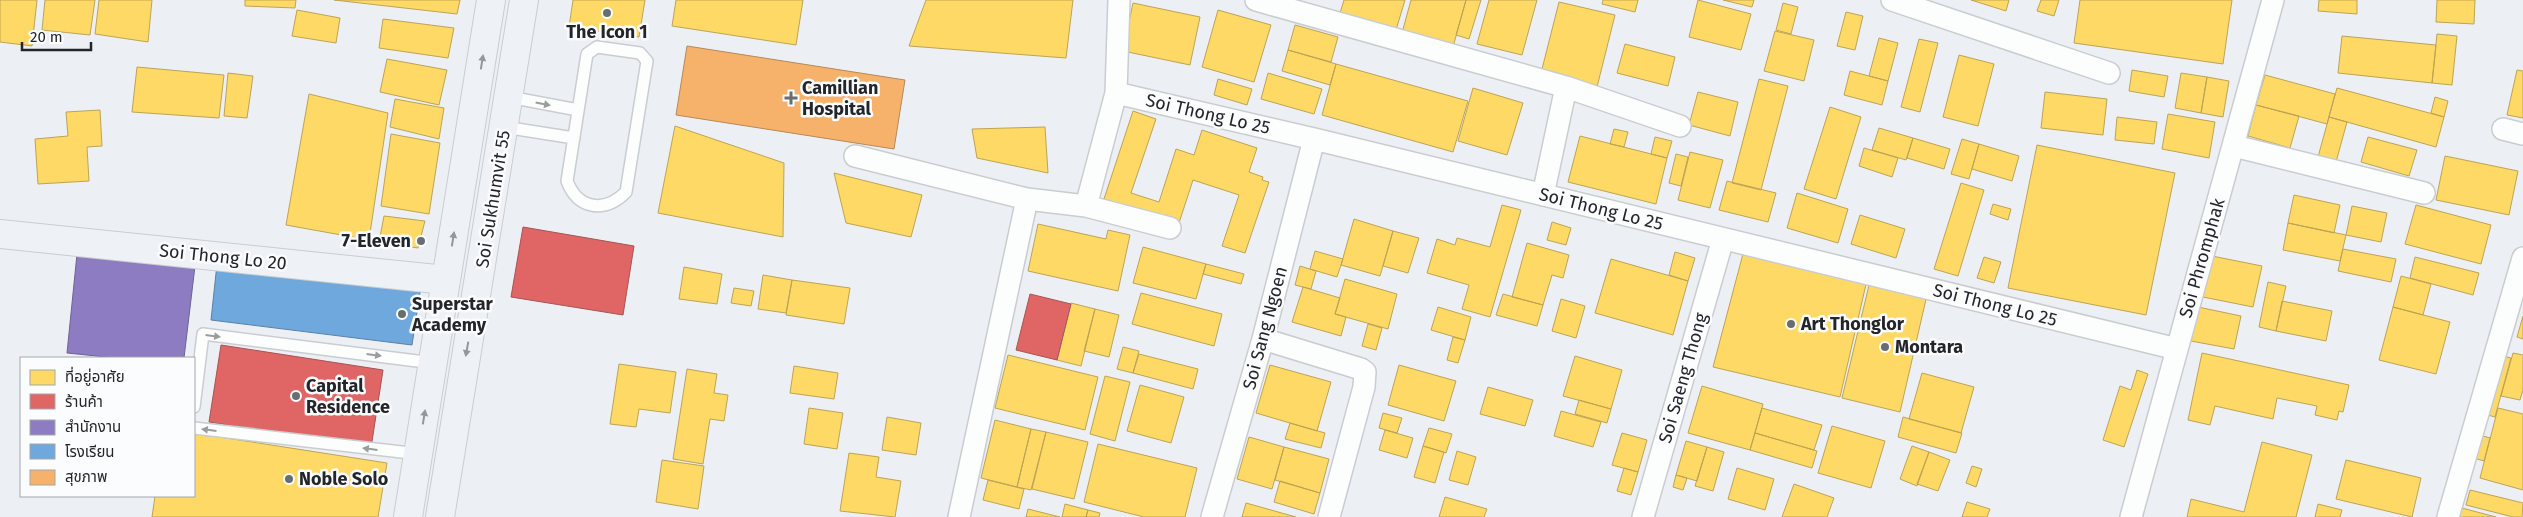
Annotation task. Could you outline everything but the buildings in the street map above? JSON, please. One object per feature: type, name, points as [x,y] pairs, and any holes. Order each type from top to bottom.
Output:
[{"type":"main road","name":"Soi Sukhumvit 55","points":[[408,517],[491,0]]},
{"type":"main road","name":"Soi Sukhumvit 55","points":[[440,517],[524,0]]},
{"type":"main road","points":[[477,91],[508,97]]},
{"type":"main road","points":[[472,122],[504,127]]},
{"type":"main road","name":"Soi Thong Lo 20","points":[[0,234],[446,280]]},
{"type":"street","points":[[1086,206],[1116,93],[1119,0]]},
{"type":"street","points":[[1256,0],[1566,87],[1680,126]]},
{"type":"street","points":[[1892,0],[2109,73]]},
{"type":"street","name":"Soi Phromphak","points":[[2131,517],[2273,0]]},
{"type":"street","points":[[1543,195],[1566,87]]},
{"type":"street","name":"Soi Thong Lo 25","points":[[1116,93],[1314,139],[2177,349]]},
{"type":"street","name":"Soi Sang Ngoen","points":[[1212,517],[1263,339],[1314,139]]},
{"type":"street","points":[[2234,146],[2424,193]]},
{"type":"street","points":[[855,156],[1027,199],[1086,206],[1170,228]]},
{"type":"street","points":[[959,517],[1027,199]]},
{"type":"street","name":"Soi Saeng Thong","points":[[1644,517],[1723,239]]},
{"type":"street","points":[[2448,517],[2523,258]]},
{"type":"street","points":[[1263,339],[1362,369],[1365,372],[1364,387],[1329,517]]},
{"type":"lane","points":[[597,47],[646,56],[647,61],[626,192],[620,198],[602,207],[584,204],[571,190],[567,181],[578,110],[587,54],[591,49],[597,47]]},
{"type":"lane","points":[[508,97],[578,110]]},
{"type":"lane","points":[[504,127],[574,138]]},
{"type":"lane","points":[[195,398],[202,334],[433,363]]},
{"type":"lane","points":[[195,428],[418,454]]},
{"type":"place","name":"The Icon 1","points":[[607,13]]},
{"type":"place","name":"Camillian Hospital","points":[[791,98]]},
{"type":"place","name":"7-Eleven","points":[[421,241]]},
{"type":"place","name":"Superstar Academy","points":[[402,314]]},
{"type":"place","name":"Art Thonglor","points":[[1791,324]]},
{"type":"place","name":"Montara","points":[[1885,347]]},
{"type":"place","name":"Capital Residence","points":[[296,396]]},
{"type":"place","name":"Noble Solo","points":[[289,479]]}]
